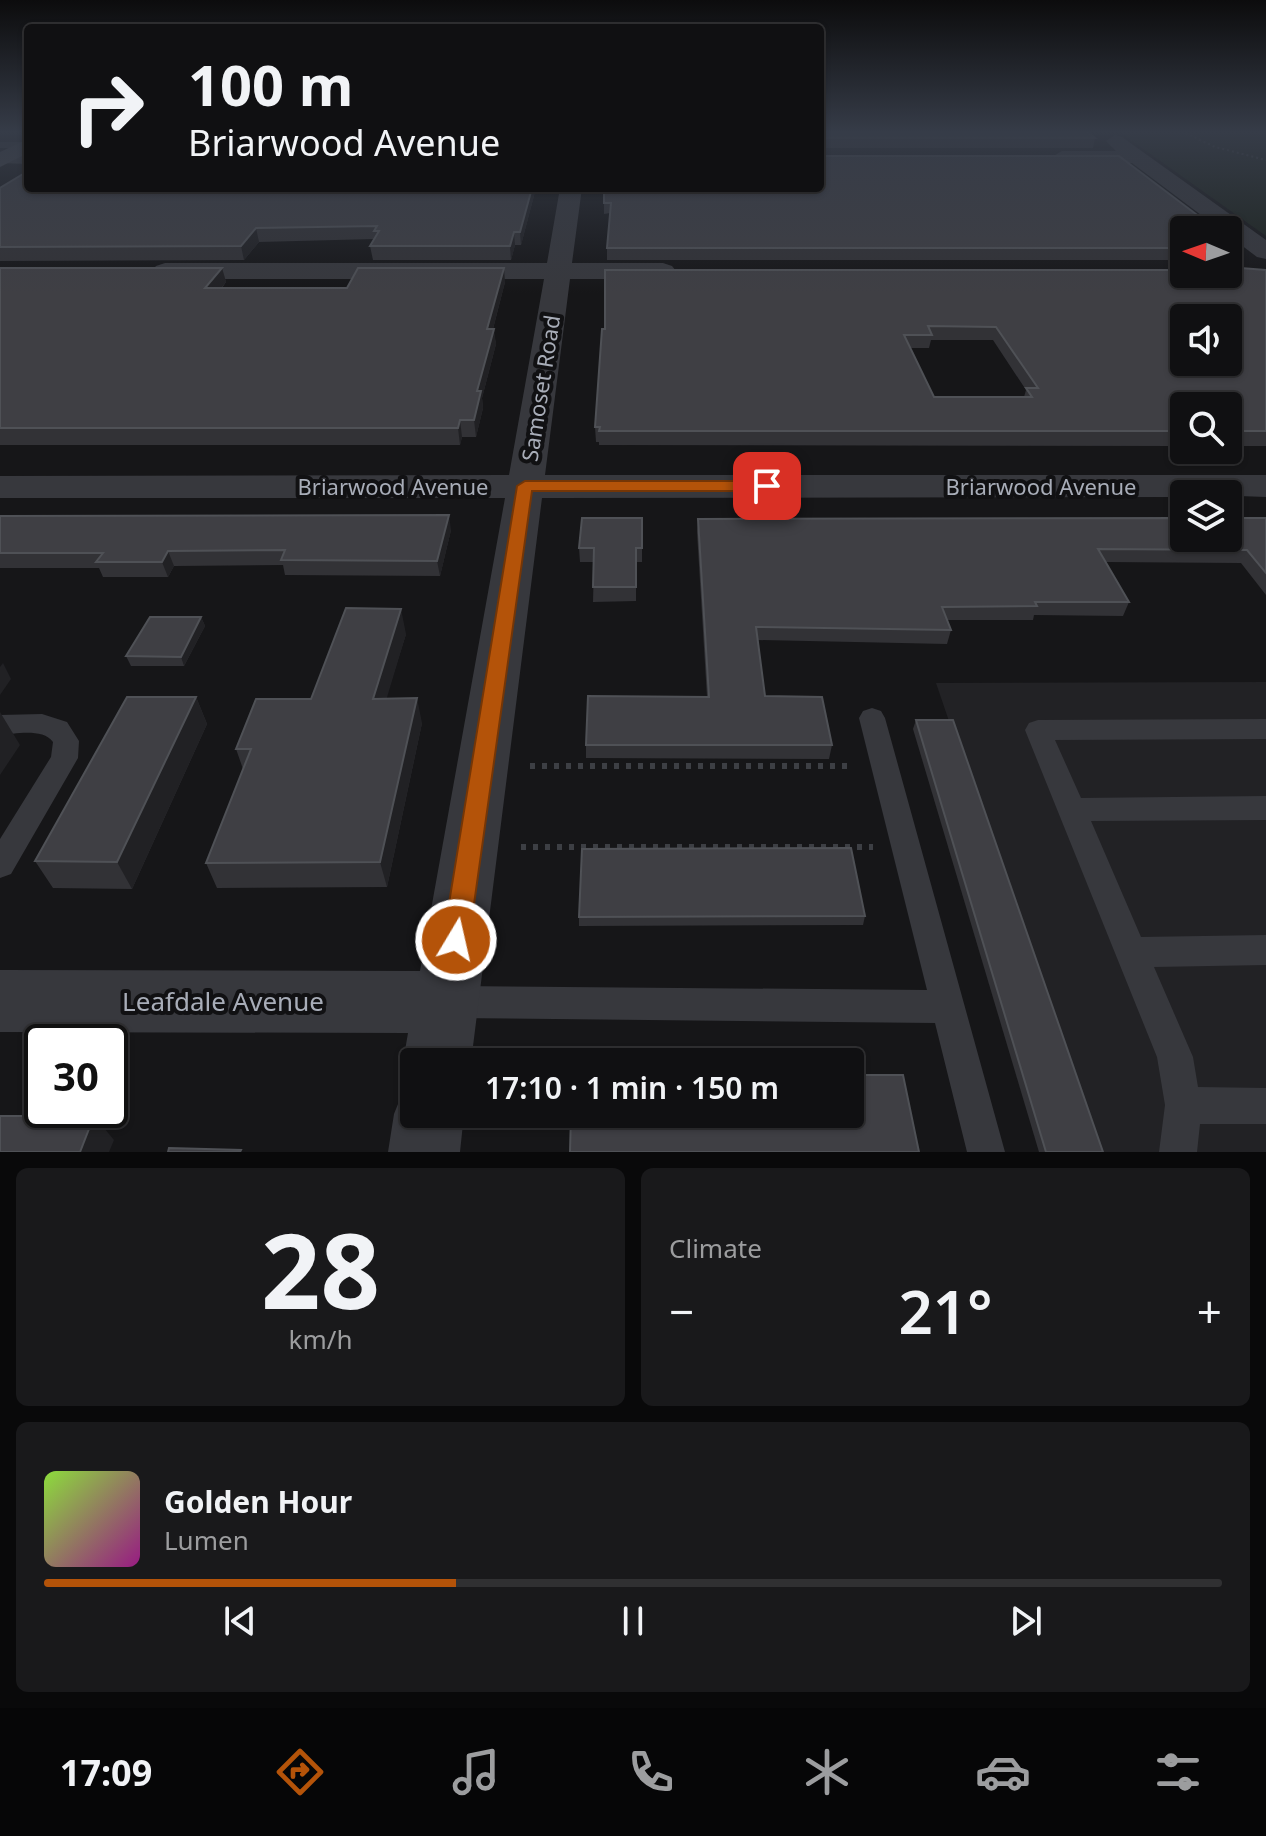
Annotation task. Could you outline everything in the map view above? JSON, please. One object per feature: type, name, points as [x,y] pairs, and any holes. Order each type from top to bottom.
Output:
[{"type":"street","points":[[1169,185],[1261,265]]},
{"type":"street","name":"Samoset Road","points":[[442,1032],[570,192]]},
{"type":"street","points":[[141,271],[692,271]]},
{"type":"street","name":"Briarwood Avenue","points":[[0,487],[1266,486]]},
{"type":"street","name":"Leafdale Avenue","points":[[0,1001],[442,1032]]},
{"type":"street","points":[[424,1152],[427,1128]]},
{"type":"lane","points":[[872,718],[986,1152]]},
{"type":"lane","points":[[0,725],[42,724],[58,729],[66,741],[64,758],[0,865]]},
{"type":"lane","points":[[1178,1152],[1183,1105],[1175,1057],[1038,730],[1266,729]]},
{"type":"lane","points":[[1072,810],[1266,808]]},
{"type":"lane","points":[[1130,952],[1266,950]]},
{"type":"lane","points":[[442,1032],[948,1007]]},
{"type":"lane","points":[[1183,1105],[1266,1106]]},
{"type":"path","points":[[530,766],[831,766]]},
{"type":"path","points":[[521,847],[848,847]]},
{"type":"shaded area","points":[[1194,185],[1266,185],[1266,236],[1242,216]]},
{"type":"shaded area","points":[[1266,682],[1266,1152],[1096,1152],[936,683]]},
{"type":"building","points":[[5,185],[24,185],[24,192],[531,192],[520,232],[514,232],[510,246],[370,246],[379,231],[374,231],[377,226],[256,228],[241,246],[0,247],[0,188]]},
{"type":"building","points":[[824,185],[1157,185],[1198,216],[1170,216],[1170,248],[607,248],[611,203],[604,203],[604,192],[824,192]]},
{"type":"building","points":[[0,268],[222,268],[205,288],[347,288],[358,268],[504,268],[487,329],[494,329],[477,391],[481,391],[474,420],[460,420],[458,428],[0,428]]},
{"type":"building","points":[[1242,268],[1266,270],[1266,431],[1242,431],[1242,392],[1170,392],[1170,431],[599,431],[600,427],[595,427],[602,329],[605,329],[605,270],[1170,270],[1170,288],[1242,288]],"holes":[[[928,326],[996,327],[1038,388],[1026,388],[1032,397],[934,397],[904,335],[932,335]]]},
{"type":"building","points":[[449,515],[437,561],[281,560],[285,550],[168,551],[162,562],[96,562],[103,553],[0,553],[0,516]]},
{"type":"building","points":[[582,518],[642,518],[642,548],[636,548],[636,587],[593,587],[594,548],[579,548]]},
{"type":"building","points":[[1170,518],[1170,549],[1098,549],[1129,602],[1035,602],[1037,606],[942,607],[951,630],[756,627],[765,696],[822,697],[832,745],[586,745],[588,696],[709,697],[698,519]]},
{"type":"building","points":[[1242,518],[1266,518],[1266,573],[1247,550],[1242,550]]},
{"type":"building","points":[[346,608],[401,609],[373,699],[417,698],[380,862],[206,863],[251,749],[236,749],[256,699],[311,699]]},
{"type":"building","points":[[150,617],[201,617],[181,657],[126,656]]},
{"type":"building","points":[[127,697],[196,697],[117,862],[35,861]]},
{"type":"building","points":[[916,720],[953,720],[1103,1152],[1046,1152]]},
{"type":"building","points":[[851,848],[865,916],[579,917],[582,849]]},
{"type":"building","points":[[864,1075],[903,1075],[919,1152],[570,1152],[571,1128],[864,1128]]},
{"type":"building","points":[[0,1116],[24,1116],[24,1128],[89,1128],[80,1152],[0,1152]]},
{"type":"building","points":[[169,1148],[241,1150],[168,1152]]},
{"type":"route","points":[[456,940],[525,486],[767,486]]}]
